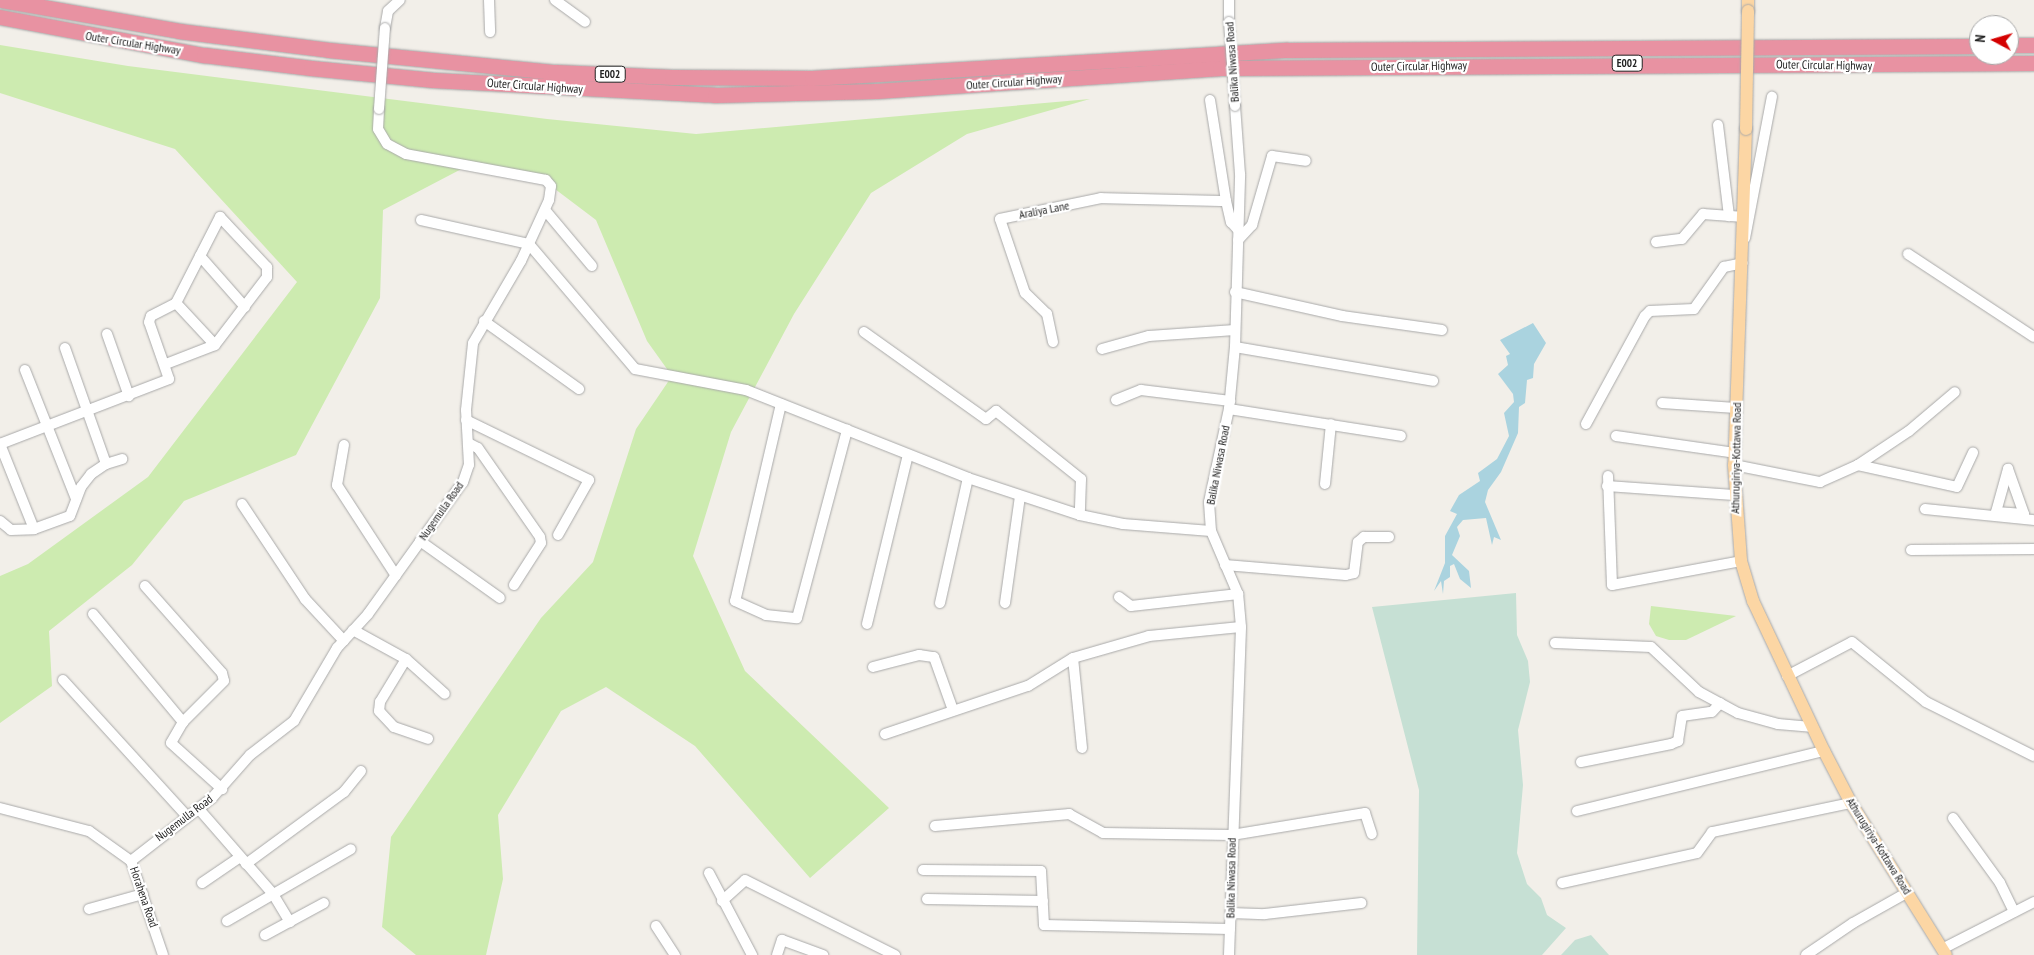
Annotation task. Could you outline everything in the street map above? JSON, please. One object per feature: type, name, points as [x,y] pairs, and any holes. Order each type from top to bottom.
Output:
[{"type":"highway","name":"Outer Circular Highway","points":[[2,0],[179,31],[329,50],[555,72],[672,77],[812,78],[1288,50],[1969,46]]},
{"type":"highway","name":"Outer Circular Highway","points":[[0,18],[204,55],[311,68],[463,82],[715,95],[876,91],[1220,68],[2034,62]]},
{"type":"highway","points":[[2019,46],[2034,45]]},
{"type":"main road","name":"Athurugiriya-Kottawa Road","points":[[1748,5],[1744,246],[1734,459],[1734,495],[1741,561],[1753,601],[1811,727],[1851,803],[1944,952]]},
{"type":"street","name":"Nugemulla Road","points":[[131,861],[186,815],[222,789],[250,755],[294,721],[344,640],[396,576],[463,482],[469,465],[466,420],[468,370],[473,344],[529,244],[545,210],[551,186],[546,180],[406,154],[387,144],[378,129],[385,28],[388,11],[400,0]]},
{"type":"street","points":[[489,0],[490,32]]},
{"type":"street","points":[[555,0],[586,22]]},
{"type":"street","name":"Balika Niwasa Road","points":[[1229,0],[1235,106],[1239,236],[1235,292],[1235,347],[1229,405],[1209,502],[1211,531],[1238,594],[1241,627],[1229,955]]},
{"type":"street","points":[[1744,246],[1772,97]]},
{"type":"street","points":[[1210,100],[1226,202],[1231,222],[1239,236],[1252,225],[1272,156],[1306,161]]},
{"type":"street","points":[[1718,125],[1729,216]]},
{"type":"street","name":"Araliya Lane","points":[[1053,342],[1047,314],[1025,293],[1000,219],[1101,198],[1226,202]]},
{"type":"street","points":[[545,210],[592,266]]},
{"type":"street","points":[[1656,242],[1682,239],[1699,216],[1744,217]]},
{"type":"street","points":[[34,529],[0,444],[166,382],[169,379],[166,364],[149,322],[151,316],[176,303],[220,218],[267,267],[267,277],[215,345],[166,364]]},
{"type":"street","points":[[421,220],[529,244],[635,369],[746,390],[968,478],[1080,515],[1123,524],[1211,531]]},
{"type":"street","points":[[1908,254],[2034,337]]},
{"type":"street","points":[[200,256],[245,307]]},
{"type":"street","points":[[1586,424],[1645,316],[1650,311],[1694,309],[1724,267],[1743,264]]},
{"type":"street","points":[[1235,292],[1342,316],[1442,330]]},
{"type":"street","points":[[176,303],[215,345]]},
{"type":"street","points":[[484,322],[579,389]]},
{"type":"street","points":[[1102,349],[1149,336],[1235,330]]},
{"type":"street","points":[[864,332],[986,418],[996,411],[1081,478],[1080,515]]},
{"type":"street","points":[[107,334],[129,396]]},
{"type":"street","points":[[1235,347],[1433,381]]},
{"type":"street","points":[[65,348],[86,412],[106,464]]},
{"type":"street","points":[[25,370],[76,499]]},
{"type":"street","points":[[1116,400],[1141,390],[1401,436]]},
{"type":"street","points":[[1616,436],[1734,459],[1820,482],[1858,465],[1909,431],[1955,392]]},
{"type":"street","points":[[1662,403],[1736,408]]},
{"type":"street","points":[[781,404],[735,601],[766,615],[797,618],[847,430]]},
{"type":"street","points":[[466,420],[588,480],[558,535]]},
{"type":"street","points":[[1325,484],[1331,424]]},
{"type":"street","points":[[468,443],[478,448],[540,537],[541,544],[514,585]]},
{"type":"street","points":[[344,445],[337,485],[396,576]]},
{"type":"street","points":[[1858,465],[1957,487],[1973,452]]},
{"type":"street","points":[[867,624],[908,455]]},
{"type":"street","points":[[0,522],[11,530],[34,529],[70,516],[76,499],[91,474],[106,464],[122,459]]},
{"type":"street","points":[[940,603],[968,478]]},
{"type":"street","points":[[1734,495],[1608,481],[1612,585],[1741,561]]},
{"type":"street","points":[[1005,603],[1020,496]]},
{"type":"street","points":[[242,504],[305,599],[344,640]]},
{"type":"street","points":[[1925,510],[2030,518]]},
{"type":"street","points":[[1225,565],[1346,575],[1354,573],[1358,542],[1364,537],[1389,536]]},
{"type":"street","points":[[420,541],[500,598]]},
{"type":"street","points":[[1911,550],[2034,549]]},
{"type":"street","points":[[145,586],[222,673],[224,681],[183,722],[171,743],[222,789]]},
{"type":"street","points":[[1119,597],[1131,606],[1238,594]]},
{"type":"street","points":[[93,614],[183,722]]},
{"type":"street","points":[[885,734],[1028,686],[1086,651],[1149,636],[1241,627]]},
{"type":"street","points":[[354,630],[406,659],[445,694]]},
{"type":"street","points":[[1787,676],[1852,642],[1926,702],[2034,756]]},
{"type":"street","points":[[1555,643],[1651,647],[1700,692],[1720,703],[1778,724],[1811,727]]},
{"type":"street","points":[[873,667],[919,655],[934,657],[953,710]]},
{"type":"street","points":[[1073,658],[1082,748]]},
{"type":"street","points":[[406,659],[380,702],[379,711],[394,727],[428,739]]},
{"type":"street","points":[[63,680],[186,815]]},
{"type":"street","points":[[1581,762],[1671,744],[1678,740],[1682,716],[1712,712],[1720,703]]},
{"type":"street","points":[[1577,811],[1824,751]]},
{"type":"street","points":[[202,883],[243,860],[344,792],[361,771]]},
{"type":"street","points":[[1562,883],[1697,853],[1712,832],[1851,803]]},
{"type":"street","name":"Horahena Road","points":[[0,808],[90,831],[131,861],[164,955]]},
{"type":"street","points":[[198,808],[273,894],[290,922]]},
{"type":"street","points":[[935,826],[1069,814],[1103,833],[1232,835],[1365,813],[1372,834]]},
{"type":"street","points":[[1953,818],[2000,883],[2014,912]]},
{"type":"street","points":[[227,921],[351,849]]},
{"type":"street","points":[[923,870],[1041,871],[1044,925],[1230,929]]},
{"type":"street","points":[[709,873],[752,955]]},
{"type":"street","points":[[722,901],[745,880],[895,955]]},
{"type":"street","points":[[1806,955],[1853,923],[1908,892]]},
{"type":"street","points":[[89,909],[143,894]]},
{"type":"street","points":[[927,899],[1043,901]]},
{"type":"street","points":[[1944,952],[2034,902]]},
{"type":"street","points":[[265,935],[324,903]]},
{"type":"street","points":[[1232,913],[1265,914],[1361,904]]},
{"type":"street","points":[[656,926],[675,955]]},
{"type":"street","points":[[777,955],[782,940],[823,955]]},
{"type":"green space","points":[[0,45],[128,66],[547,119],[696,134],[1090,99],[967,134],[871,193],[794,314],[731,432],[693,556],[745,671],[889,808],[810,878],[695,746],[606,687],[561,711],[498,815],[503,879],[486,955],[416,955],[382,927],[391,837],[541,618],[593,562],[636,429],[672,376],[647,341],[596,220],[551,186],[471,164],[383,210],[380,298],[296,455],[184,501],[132,565],[49,631],[52,686],[0,723],[0,576],[28,564],[148,477],[297,282],[175,149],[0,93]]},
{"type":"green space","points":[[1516,593],[1517,635],[1528,661],[1530,682],[1518,730],[1523,785],[1517,853],[1527,884],[1541,898],[1547,915],[1566,928],[1542,955],[1417,955],[1419,790],[1372,607]]},
{"type":"green space","points":[[1651,606],[1736,616],[1686,640],[1669,640],[1656,636],[1649,624]]},
{"type":"green space","points":[[1591,935],[1609,955],[1561,955],[1575,940]]},
{"type":"water","points":[[1533,323],[1546,343],[1534,364],[1533,378],[1527,380],[1525,403],[1519,407],[1518,433],[1501,472],[1488,490],[1485,502],[1501,540],[1494,537],[1492,545],[1486,518],[1463,520],[1457,527],[1460,536],[1452,555],[1469,571],[1471,588],[1460,579],[1454,564],[1450,566],[1450,577],[1444,581],[1443,594],[1441,581],[1434,591],[1445,563],[1445,536],[1457,514],[1450,511],[1459,495],[1480,481],[1478,473],[1497,459],[1509,436],[1504,413],[1514,402],[1513,394],[1498,374],[1508,365],[1506,356],[1510,354],[1500,340]]}]
